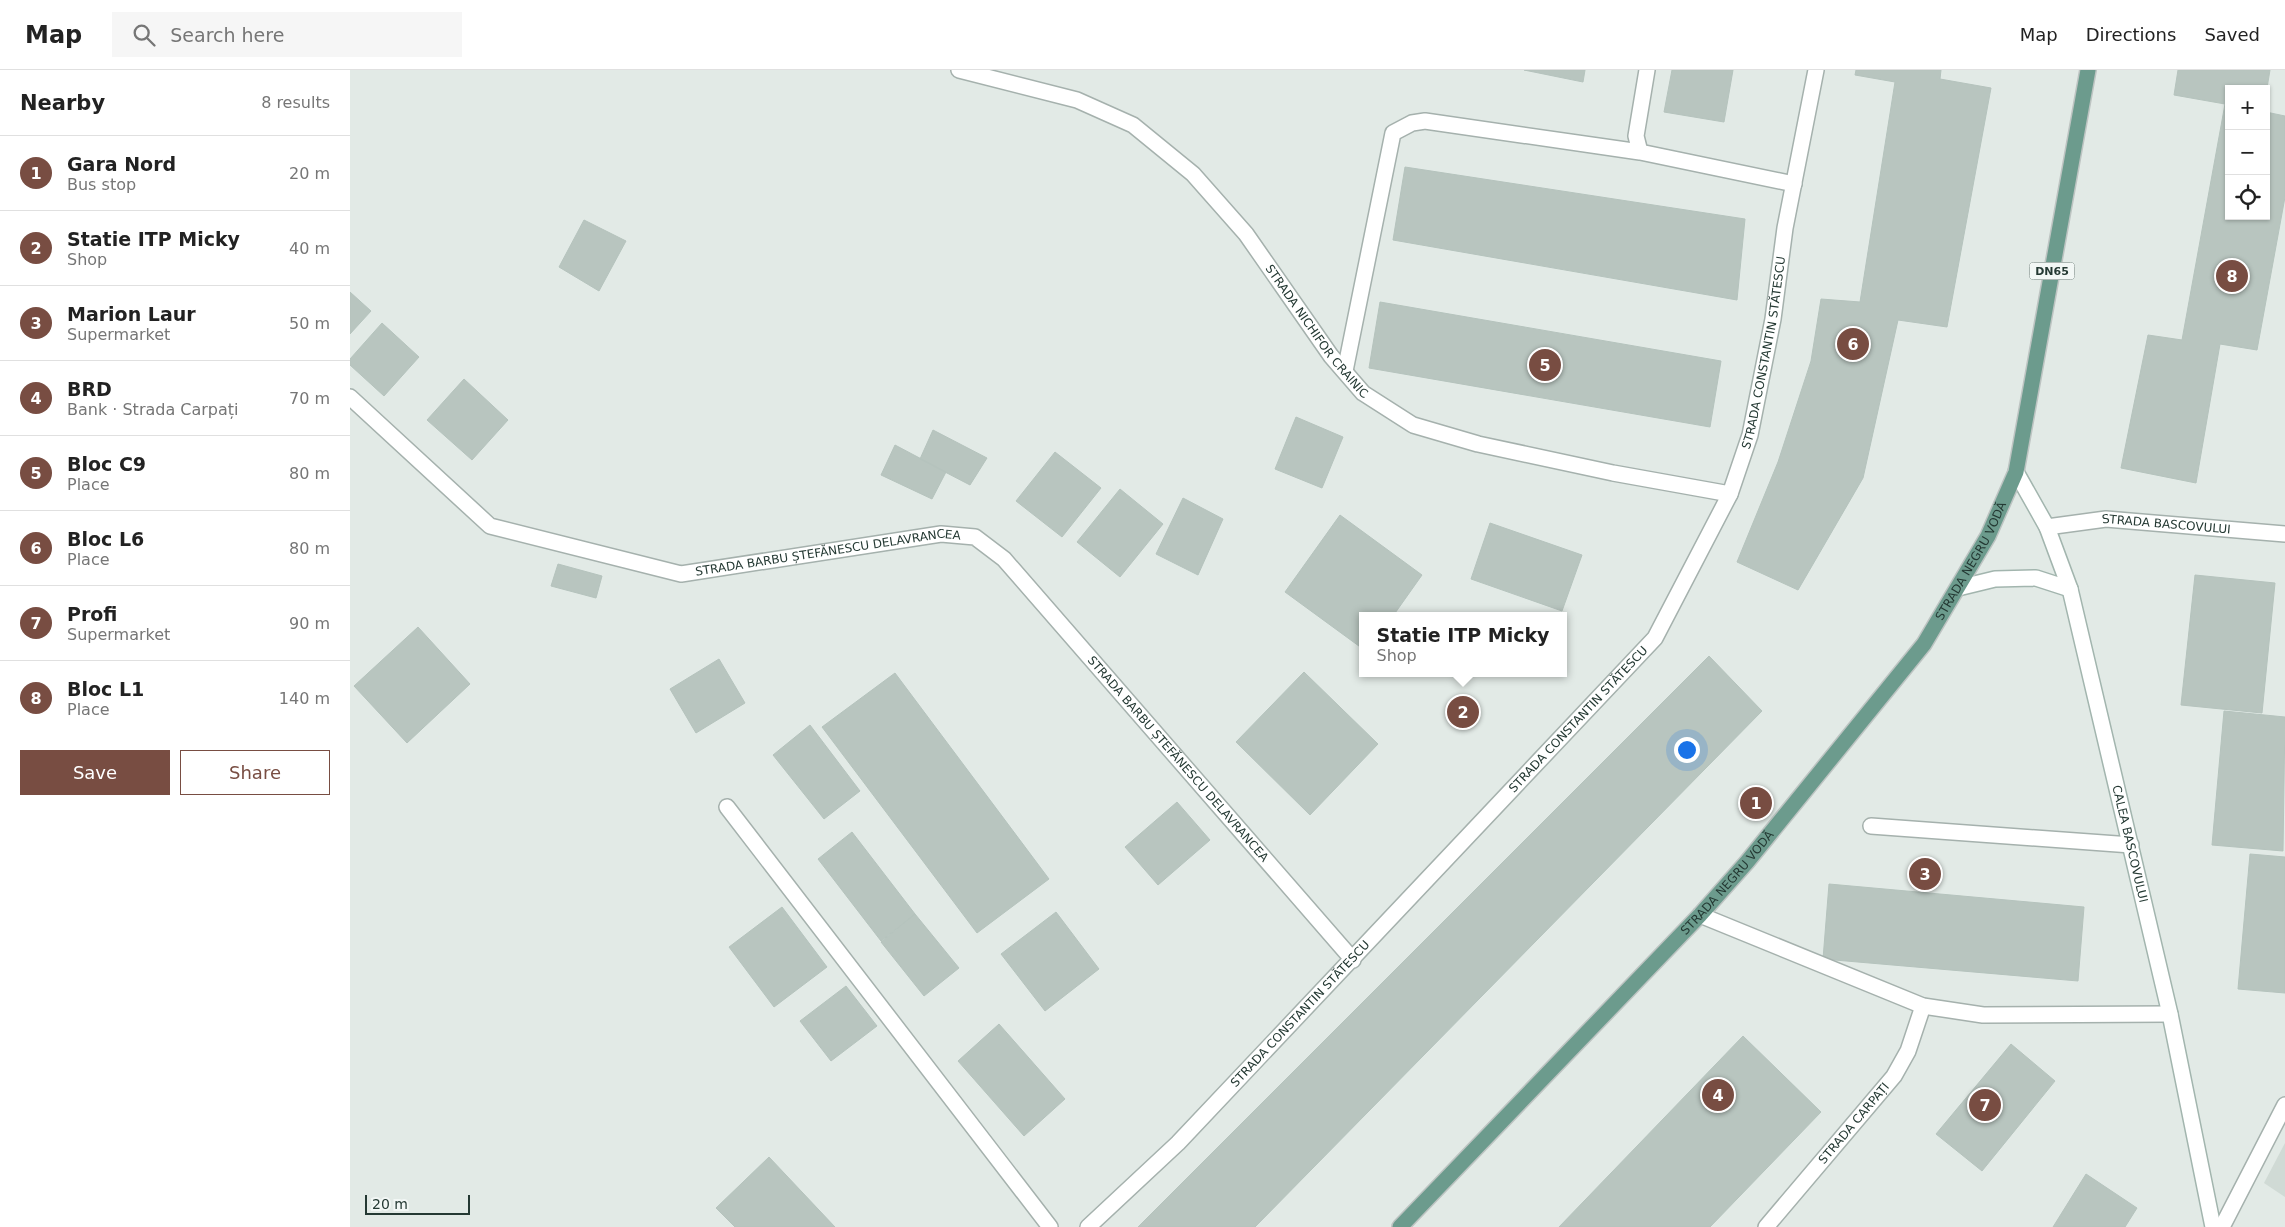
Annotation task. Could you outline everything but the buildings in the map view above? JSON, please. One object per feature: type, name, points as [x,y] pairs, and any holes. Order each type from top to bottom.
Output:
[{"type":"main road","name":"DN65","points":[[2016,472],[2088,70]]},
{"type":"main road","name":"STRADA NEGRU VODĂ","points":[[1400,1227],[1700,915],[1748,862],[1924,644],[1988,536],[2016,472]]},
{"type":"street","name":"STRADA NICHIFOR CRAINIC","points":[[959,70],[1077,100],[1133,125],[1193,174],[1246,234],[1363,393],[1413,425],[1478,444],[1613,473],[1730,494]]},
{"type":"street","points":[[1640,152],[1636,136],[1647,70]]},
{"type":"street","name":"STRADA CONSTANTIN STĂTESCU","points":[[1088,1227],[1178,1143],[1353,960],[1655,638],[1730,494],[1750,435],[1816,70]]},
{"type":"street","points":[[1345,371],[1393,133],[1412,123],[1425,121],[1640,152],[1794,184]]},
{"type":"street","name":"STRADA BARBU ȘTEFĂNESCU DELAVRANCEA","points":[[350,397],[490,526],[681,574],[942,534],[975,537],[1004,559],[1353,960]]},
{"type":"street","name":"CALEA BASCOVULUI","points":[[2016,472],[2047,527],[2070,589],[2170,1014],[2213,1227]]},
{"type":"street","name":"STRADA BASCOVULUI","points":[[2047,527],[2106,518],[2285,534]]},
{"type":"street","points":[[1958,588],[1995,578],[2036,578],[2070,589]]},
{"type":"street","points":[[727,807],[1050,1227]]},
{"type":"street","points":[[1871,826],[2131,846]]},
{"type":"street","points":[[1700,915],[1923,1006],[1984,1015],[2170,1014]]},
{"type":"street","name":"STRADA CARPAȚI","points":[[1766,1227],[1894,1076],[1908,1051],[1923,1006]]},
{"type":"street","points":[[2222,1227],[2285,1105]]},
{"type":"shaded area","points":[[2285,1143],[2285,1197],[2264,1183]]},
{"type":"place","name":"Bloc L1","points":[[2232,276]]},
{"type":"place","name":"Bloc L6","points":[[1853,344]]},
{"type":"place","name":"Bloc C9","points":[[1545,365]]},
{"type":"place","name":"Statie ITP Micky","points":[[1463,712]]},
{"type":"place","name":"Gara Nord","points":[[1756,803]]},
{"type":"place","name":"Marion Laur","points":[[1925,874]]},
{"type":"place","name":"BRD","points":[[1718,1095]]},
{"type":"place","name":"Profi","points":[[1985,1105]]}]
